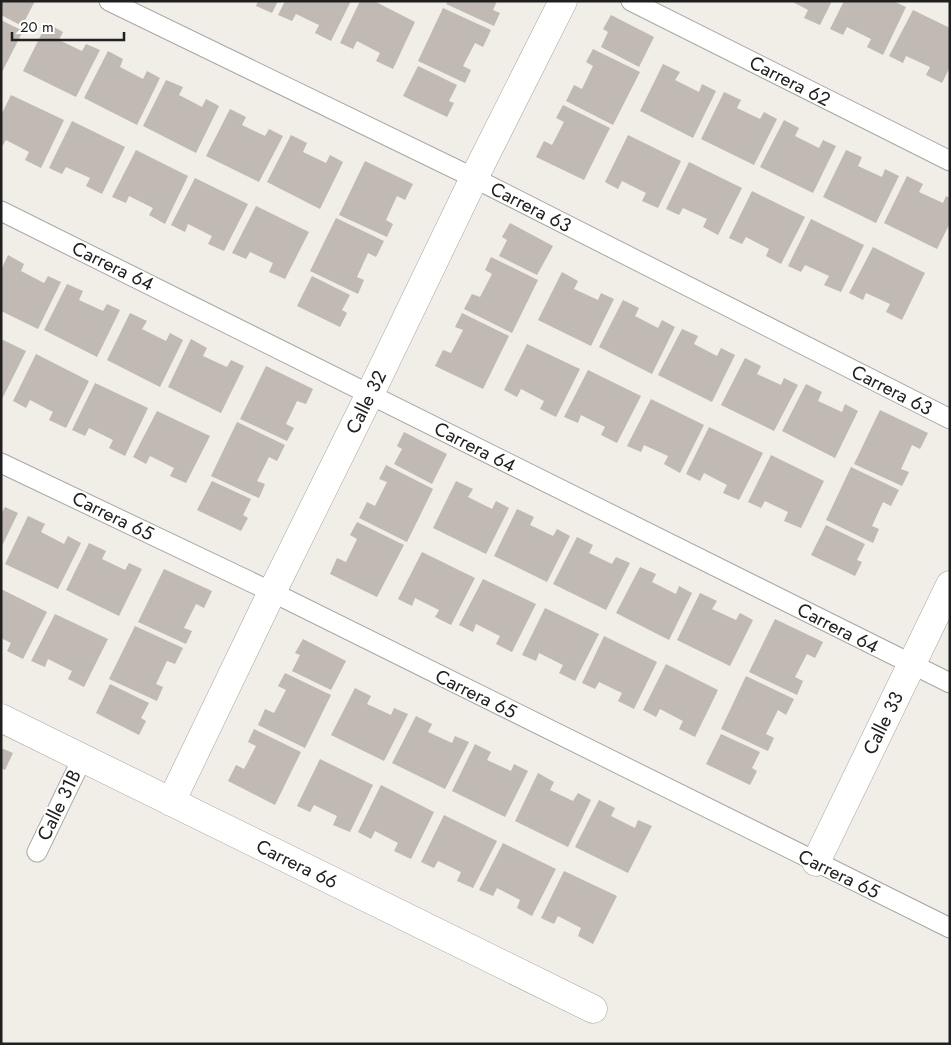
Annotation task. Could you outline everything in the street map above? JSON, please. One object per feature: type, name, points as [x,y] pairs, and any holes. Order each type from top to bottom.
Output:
[{"type":"street","name":"Calle 32","points":[[171,802],[474,178],[563,1]]},
{"type":"street","name":"Calle 33","points":[[816,862],[950,584]]},
{"type":"street","name":"Carrera 66","points":[[1,718],[593,1009]]},
{"type":"lane","name":"Carrera 63","points":[[109,1],[474,178],[950,419]]},
{"type":"lane","name":"Carrera 62","points":[[631,1],[950,161]]},
{"type":"lane","name":"Carrera 64","points":[[1,211],[950,683]]},
{"type":"lane","name":"Carrera 65","points":[[1,463],[272,592],[950,928]]},
{"type":"lane","name":"Calle 31B","points":[[36,852],[82,758]]},
{"type":"building","points":[[1,1],[35,1],[22,26],[1,15]]},
{"type":"building","points":[[258,1],[278,1],[272,13],[256,6]]},
{"type":"building","points":[[285,1],[351,1],[331,41],[315,33],[319,25],[296,14],[292,21],[278,15]]},
{"type":"building","points":[[360,1],[374,1],[415,22],[393,69],[376,61],[380,53],[357,41],[353,49],[340,43]]},
{"type":"building","points":[[448,1],[497,1],[493,10],[500,13],[494,26],[446,4]]},
{"type":"building","points":[[791,1],[832,1],[820,25],[804,18],[808,10]]},
{"type":"building","points":[[844,1],[893,1],[906,7],[883,55],[867,47],[871,39],[847,27],[843,35],[830,29]]},
{"type":"building","points":[[443,8],[491,30],[483,47],[475,43],[463,66],[471,70],[465,83],[418,61]]},
{"type":"building","points":[[913,10],[950,28],[950,67],[942,83],[926,75],[930,67],[906,56],[903,63],[889,56]]},
{"type":"building","points":[[611,15],[654,37],[639,67],[601,47],[608,32],[603,29]]},
{"type":"building","points":[[1,20],[23,31],[1,74]]},
{"type":"building","points":[[47,23],[63,32],[59,40],[82,51],[86,44],[100,50],[76,97],[23,71]]},
{"type":"building","points":[[593,49],[640,72],[613,125],[566,101],[574,85],[582,89],[593,66],[586,62]]},
{"type":"building","points":[[108,51],[123,59],[120,67],[143,79],[147,71],[160,78],[137,125],[84,98]]},
{"type":"building","points":[[663,64],[680,72],[675,80],[699,92],[702,84],[716,91],[693,138],[640,111]]},
{"type":"building","points":[[418,66],[457,85],[449,101],[454,103],[447,117],[403,96]]},
{"type":"building","points":[[166,80],[183,87],[179,95],[202,107],[206,99],[219,106],[196,153],[143,126]]},
{"type":"building","points":[[724,92],[741,100],[737,108],[760,119],[764,112],[777,119],[754,165],[701,139]]},
{"type":"building","points":[[11,95],[64,120],[41,168],[25,160],[29,152],[6,140],[1,148],[1,115]]},
{"type":"building","points":[[563,105],[610,128],[584,180],[536,157],[544,141],[552,145],[564,122],[556,118]]},
{"type":"building","points":[[230,109],[246,117],[242,125],[265,136],[269,129],[283,136],[259,182],[206,156]]},
{"type":"building","points":[[784,120],[799,128],[795,136],[819,148],[823,140],[836,146],[813,193],[760,167]]},
{"type":"building","points":[[72,121],[125,147],[102,194],[86,186],[90,178],[66,167],[62,174],[49,168]]},
{"type":"building","points":[[291,135],[307,143],[303,152],[326,163],[330,155],[343,162],[320,209],[267,182]]},
{"type":"building","points":[[628,135],[681,161],[658,208],[642,201],[646,193],[622,181],[618,189],[605,182]]},
{"type":"building","points":[[136,150],[188,176],[165,224],[149,215],[153,208],[129,196],[126,203],[112,197]]},
{"type":"building","points":[[846,150],[862,157],[858,166],[882,177],[885,169],[899,176],[876,223],[823,197]]},
{"type":"building","points":[[365,161],[413,184],[405,200],[397,196],[386,220],[393,224],[387,237],[339,215]]},
{"type":"building","points":[[689,162],[742,188],[718,235],[703,227],[707,219],[683,208],[679,215],[666,209]]},
{"type":"building","points":[[907,176],[923,184],[919,192],[943,203],[946,196],[950,198],[950,223],[937,249],[884,223]]},
{"type":"building","points":[[195,178],[248,204],[224,251],[208,244],[212,236],[188,224],[185,232],[171,225]]},
{"type":"building","points":[[752,191],[805,217],[781,264],[766,256],[769,249],[746,237],[742,244],[729,238]]},
{"type":"building","points":[[256,206],[309,232],[285,279],[269,272],[273,263],[250,252],[246,259],[232,253]]},
{"type":"building","points":[[336,218],[384,241],[376,257],[368,253],[357,277],[364,280],[358,294],[310,271]]},
{"type":"building","points":[[811,219],[864,245],[841,292],[824,285],[829,276],[805,265],[801,272],[788,266]]},
{"type":"building","points":[[510,223],[553,246],[537,275],[499,256],[507,240],[502,237]]},
{"type":"building","points":[[873,247],[925,273],[902,320],[886,312],[890,304],[866,293],[863,300],[849,293]]},
{"type":"building","points":[[8,255],[24,264],[21,271],[44,283],[48,276],[61,282],[38,329],[1,311],[1,270]]},
{"type":"building","points":[[491,257],[538,280],[512,333],[464,309],[472,294],[480,297],[492,274],[485,270]]},
{"type":"building","points":[[562,272],[578,281],[574,289],[598,300],[601,293],[614,299],[591,346],[538,320]]},
{"type":"building","points":[[312,276],[350,295],[342,310],[347,313],[340,327],[297,306]]},
{"type":"building","points":[[67,284],[83,291],[79,300],[103,311],[107,304],[120,310],[97,357],[44,330]]},
{"type":"building","points":[[623,300],[639,308],[635,316],[658,328],[662,320],[675,327],[652,374],[599,347]]},
{"type":"building","points":[[130,313],[147,321],[142,329],[166,341],[170,333],[183,340],[160,387],[107,360]]},
{"type":"building","points":[[462,313],[509,336],[483,389],[435,366],[443,350],[451,353],[463,330],[455,327]]},
{"type":"building","points":[[682,329],[698,336],[694,344],[717,356],[721,348],[735,355],[712,402],[658,375]]},
{"type":"building","points":[[1,339],[26,351],[1,401]]},
{"type":"building","points":[[191,339],[207,348],[203,356],[227,367],[231,360],[244,366],[221,413],[168,387]]},
{"type":"building","points":[[527,344],[580,369],[556,417],[540,409],[544,401],[521,389],[517,397],[504,390]]},
{"type":"building","points":[[36,354],[89,381],[66,428],[49,420],[53,412],[30,400],[26,408],[13,401]]},
{"type":"building","points":[[745,358],[761,366],[757,374],[781,385],[784,378],[798,385],[774,431],[721,405]]},
{"type":"building","points":[[266,366],[313,389],[306,404],[297,401],[286,424],[294,428],[287,441],[240,419]]},
{"type":"building","points":[[588,370],[641,396],[617,443],[601,435],[605,427],[581,415],[578,423],[564,417]]},
{"type":"building","points":[[95,383],[148,408],[125,456],[109,448],[113,440],[89,428],[85,436],[72,430]]},
{"type":"building","points":[[806,384],[822,392],[818,401],[842,412],[845,404],[858,411],[835,458],[782,431]]},
{"type":"building","points":[[651,399],[704,425],[680,473],[664,464],[668,456],[644,445],[641,452],[627,446]]},
{"type":"building","points":[[880,410],[928,433],[920,449],[912,445],[901,469],[909,472],[902,486],[854,464]]},
{"type":"building","points":[[157,411],[210,436],[186,483],[170,476],[174,468],[150,456],[146,464],[133,457]]},
{"type":"building","points":[[237,422],[285,445],[277,461],[269,457],[257,481],[265,484],[259,498],[211,476]]},
{"type":"building","points":[[709,427],[763,453],[739,500],[723,493],[727,485],[704,473],[700,481],[686,474]]},
{"type":"building","points":[[404,432],[447,454],[432,484],[394,464],[402,449],[397,446]]},
{"type":"building","points":[[771,455],[824,481],[801,528],[784,521],[788,512],[765,501],[761,508],[748,502]]},
{"type":"building","points":[[386,465],[433,489],[407,542],[359,518],[367,502],[375,506],[387,482],[379,479]]},
{"type":"building","points":[[851,467],[899,490],[891,506],[883,502],[872,526],[879,529],[873,543],[826,520]]},
{"type":"building","points":[[212,481],[251,499],[243,515],[248,518],[241,531],[197,510]]},
{"type":"building","points":[[456,481],[473,489],[468,497],[492,509],[496,501],[509,508],[486,554],[433,528]]},
{"type":"building","points":[[5,507],[18,513],[1,548],[1,514]]},
{"type":"building","points":[[517,509],[534,517],[530,525],[553,536],[557,529],[570,536],[547,582],[494,556]]},
{"type":"building","points":[[28,516],[45,524],[41,532],[64,544],[68,536],[81,543],[58,589],[5,564]]},
{"type":"building","points":[[357,522],[404,545],[377,597],[330,574],[337,558],[346,562],[357,539],[350,535]]},
{"type":"building","points":[[826,525],[865,544],[857,560],[862,562],[855,576],[811,555]]},
{"type":"building","points":[[577,537],[593,545],[589,553],[612,564],[616,557],[630,563],[606,610],[553,584]]},
{"type":"building","points":[[89,543],[106,551],[102,559],[125,570],[129,563],[142,569],[119,616],[66,590]]},
{"type":"building","points":[[422,552],[475,578],[451,625],[435,617],[439,610],[415,598],[412,606],[398,599]]},
{"type":"building","points":[[640,567],[656,574],[652,582],[676,594],[679,586],[692,593],[669,640],[616,613]]},
{"type":"building","points":[[164,569],[212,591],[204,608],[196,604],[184,628],[192,631],[186,644],[138,622]]},
{"type":"building","points":[[483,579],[536,604],[512,652],[496,644],[500,636],[476,624],[473,632],[459,625]]},
{"type":"building","points":[[1,589],[47,612],[23,659],[7,651],[11,643],[1,638]]},
{"type":"building","points":[[700,593],[717,601],[712,609],[736,620],[740,613],[753,620],[730,666],[677,640]]},
{"type":"building","points":[[545,608],[599,634],[575,681],[559,673],[563,665],[539,653],[536,661],[522,655]]},
{"type":"building","points":[[55,614],[108,639],[84,687],[68,679],[72,671],[48,659],[45,667],[31,661]]},
{"type":"building","points":[[775,619],[823,642],[815,658],[807,654],[795,677],[803,681],[797,695],[749,672]]},
{"type":"building","points":[[135,626],[183,648],[175,664],[167,661],[156,684],[163,687],[157,701],[109,679]]},
{"type":"building","points":[[604,636],[657,662],[634,709],[618,701],[622,693],[599,682],[595,689],[582,683]]},
{"type":"building","points":[[303,639],[346,661],[331,690],[292,671],[300,655],[295,653]]},
{"type":"building","points":[[666,664],[718,690],[695,737],[679,729],[683,721],[660,709],[656,717],[643,710]]},
{"type":"building","points":[[285,673],[331,695],[305,748],[258,725],[265,709],[274,713],[286,690],[278,686]]},
{"type":"building","points":[[746,676],[794,699],[786,715],[778,710],[766,734],[774,738],[768,751],[721,729]]},
{"type":"building","points":[[110,684],[149,703],[141,718],[146,721],[139,735],[96,713]]},
{"type":"building","points":[[355,688],[371,696],[367,704],[391,715],[394,708],[408,714],[384,761],[331,735]]},
{"type":"building","points":[[416,716],[432,724],[428,732],[452,743],[455,736],[469,742],[445,789],[392,763]]},
{"type":"building","points":[[254,729],[301,752],[275,805],[228,781],[236,765],[244,769],[256,746],[248,742]]},
{"type":"building","points":[[721,734],[760,752],[752,768],[757,771],[750,785],[706,764]]},
{"type":"building","points":[[475,744],[491,752],[487,760],[511,771],[514,764],[528,771],[505,817],[452,791]]},
{"type":"building","points":[[1,748],[13,753],[5,770],[1,768]]},
{"type":"building","points":[[320,759],[373,785],[350,832],[333,825],[337,816],[314,805],[310,812],[297,806]]},
{"type":"building","points":[[538,773],[554,782],[550,790],[573,801],[578,793],[591,800],[568,847],[515,821]]},
{"type":"building","points":[[381,785],[434,812],[411,859],[394,851],[398,843],[375,831],[371,839],[358,832]]},
{"type":"building","points":[[599,800],[615,808],[611,816],[635,828],[638,820],[652,826],[628,873],[575,847]]},
{"type":"building","points":[[444,815],[497,841],[473,888],[457,881],[461,872],[438,861],[434,868],[421,862]]},
{"type":"building","points":[[503,843],[556,869],[532,916],[517,908],[520,900],[497,888],[493,896],[479,890]]},
{"type":"building","points":[[564,871],[617,896],[593,944],[578,936],[581,928],[558,916],[554,924],[541,918]]}]
